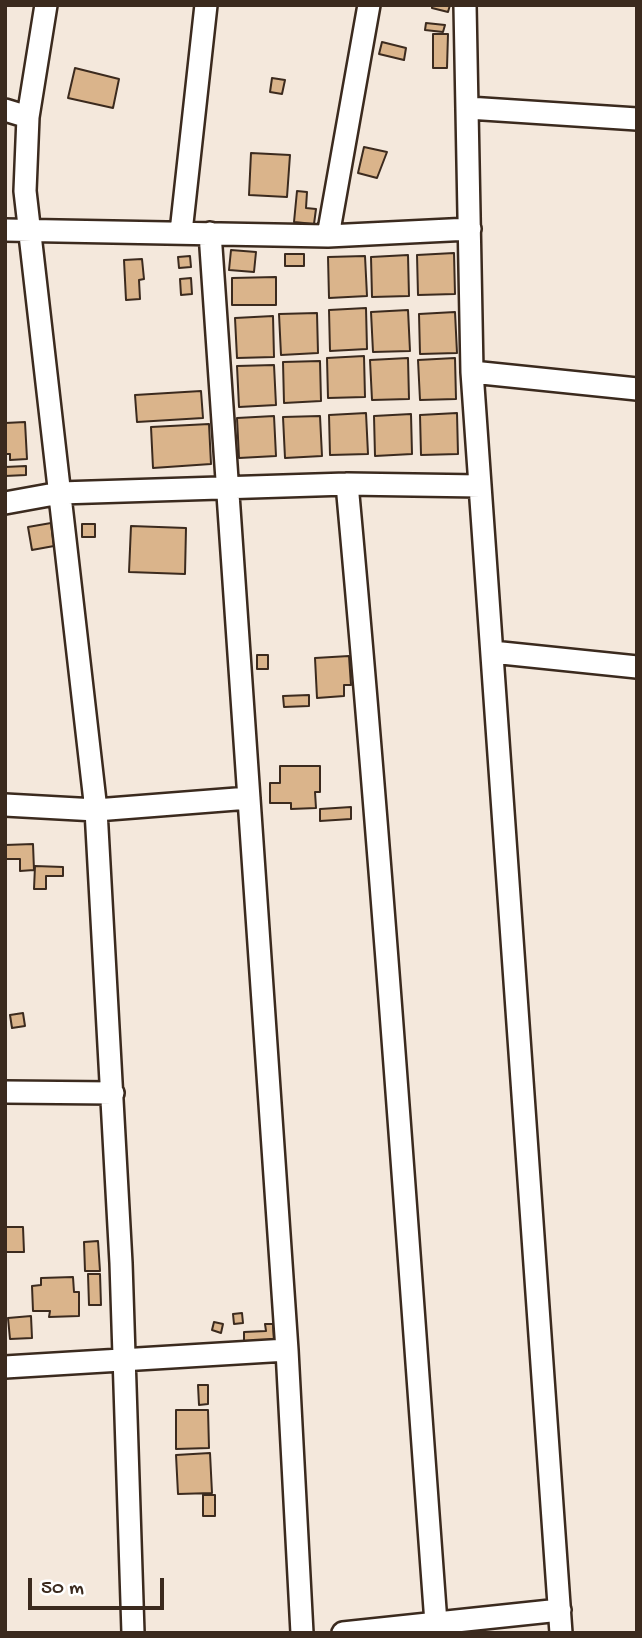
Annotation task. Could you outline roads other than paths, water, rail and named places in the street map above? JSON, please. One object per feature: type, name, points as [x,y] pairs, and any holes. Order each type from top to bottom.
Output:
[{"type":"street","points":[[46,5],[28,117],[24,164],[28,229],[96,810],[113,1094],[133,1633]]},
{"type":"street","points":[[181,232],[206,5]]},
{"type":"street","points":[[328,236],[369,5]]},
{"type":"street","points":[[465,5],[472,372],[561,1633]]},
{"type":"street","points":[[468,108],[637,119]]},
{"type":"street","points":[[5,110],[28,117]]},
{"type":"street","points":[[5,230],[328,236],[470,229]]},
{"type":"street","points":[[210,233],[287,1350],[302,1633]]},
{"type":"street","points":[[472,372],[637,389]]},
{"type":"street","points":[[5,503],[60,493],[346,484],[480,486]]},
{"type":"street","points":[[346,484],[377,813],[393,1064],[436,1623]]},
{"type":"street","points":[[492,652],[637,667]]},
{"type":"street","points":[[5,805],[96,810],[249,798]]},
{"type":"street","points":[[5,1093],[113,1094]]},
{"type":"street","points":[[5,1367],[287,1350]]},
{"type":"street","points":[[342,1633],[560,1610]]}]
